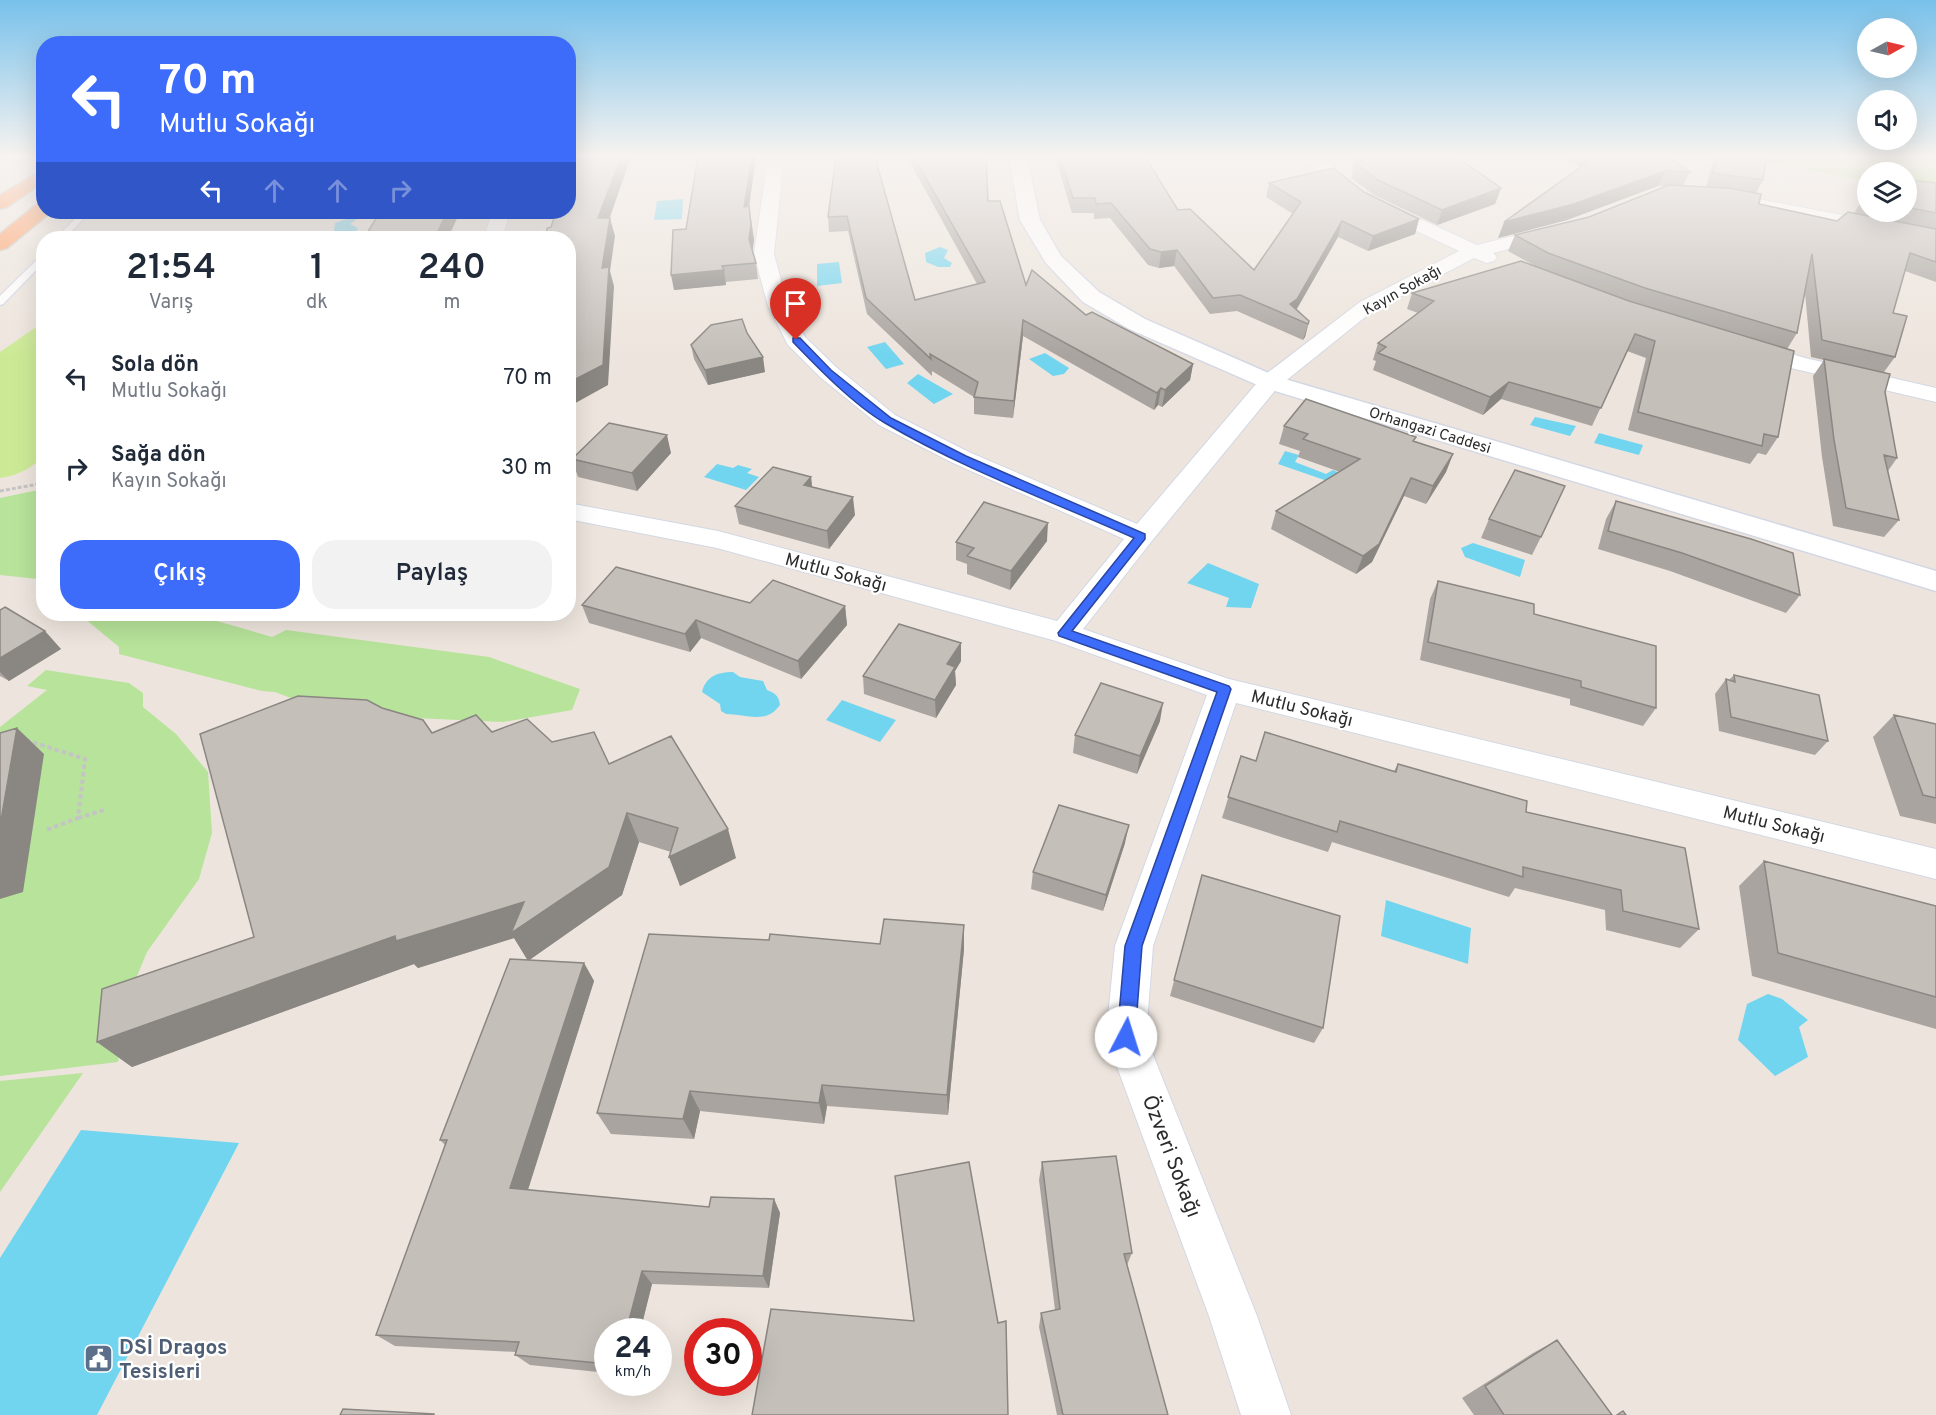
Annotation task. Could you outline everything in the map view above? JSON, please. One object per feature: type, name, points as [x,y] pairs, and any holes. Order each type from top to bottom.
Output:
[{"type":"highway","points":[[0,244],[26,223]]},
{"type":"street","points":[[768,223],[764,254],[778,306],[796,340],[828,372],[887,420],[962,458],[1141,536]]},
{"type":"street","name":"Orhangazi Caddesi","points":[[1032,223],[1053,259],[1092,297],[1137,324],[1270,382],[1936,580]]},
{"type":"street","points":[[1412,223],[1472,252],[1506,265]]},
{"type":"street","points":[[1856,223],[1936,239]]},
{"type":"street","name":"Kayın Sokağı","points":[[1064,633],[1141,536],[1270,382],[1368,306],[1472,252],[1575,226]]},
{"type":"street","points":[[1731,342],[1799,363],[1936,395]]},
{"type":"street","name":"Mutlu Sokağı","points":[[576,513],[718,540],[1064,633],[1225,689],[1936,864]]},
{"type":"street","name":"Özveri Sokağı","points":[[1225,689],[1134,946],[1126,1037],[1233,1316],[1266,1415]]},
{"type":"lane","points":[[0,302],[36,264]]},
{"type":"path","points":[[0,491],[36,484]]},
{"type":"path","points":[[21,739],[85,759],[78,818]]},
{"type":"path","points":[[46,830],[104,810]]},
{"type":"green space","points":[[36,327],[36,462],[24,471],[0,478],[0,352]]},
{"type":"green space","points":[[36,490],[36,579],[0,575],[0,498]]},
{"type":"green space","points":[[87,621],[217,621],[272,637],[286,630],[489,657],[580,689],[572,710],[503,722],[331,713],[275,692],[262,691],[119,654],[119,647]]},
{"type":"green space","points":[[46,670],[129,683],[143,693],[143,707],[176,734],[208,772],[212,833],[199,879],[147,952],[128,998],[118,1062],[0,1076],[0,727],[47,690],[27,686]]},
{"type":"green space","points":[[83,1073],[0,1192],[0,1081]]},
{"type":"water","points":[[335,223],[351,223],[358,228],[356,231],[334,231]]},
{"type":"water","points":[[940,247],[948,250],[944,258],[952,263],[950,267],[938,267],[926,262],[925,253]]},
{"type":"water","points":[[839,262],[842,283],[817,286],[817,264]]},
{"type":"water","points":[[885,342],[904,364],[886,369],[867,347]]},
{"type":"water","points":[[1045,353],[1069,368],[1064,374],[1053,376],[1029,359]]},
{"type":"water","points":[[918,374],[953,394],[934,404],[907,383]]},
{"type":"water","points":[[1535,417],[1576,426],[1570,436],[1530,425]]},
{"type":"water","points":[[1599,433],[1643,445],[1639,455],[1594,443]]},
{"type":"water","points":[[1285,451],[1299,455],[1295,462],[1326,474],[1333,470],[1344,475],[1333,483],[1278,464]]},
{"type":"water","points":[[717,464],[733,468],[738,465],[752,469],[747,473],[759,477],[746,490],[704,477]]},
{"type":"water","points":[[1473,543],[1525,560],[1520,577],[1465,557],[1461,548]]},
{"type":"water","points":[[1208,563],[1259,584],[1251,608],[1226,607],[1229,598],[1187,583]]},
{"type":"water","points":[[733,672],[740,677],[763,681],[767,690],[778,697],[780,705],[762,717],[726,714],[721,711],[720,704],[702,692],[706,682],[713,676]]},
{"type":"water","points":[[842,700],[896,720],[880,742],[826,720]]},
{"type":"water","points":[[1386,900],[1471,928],[1468,964],[1381,936]]},
{"type":"water","points":[[1768,994],[1782,999],[1808,1020],[1799,1027],[1808,1057],[1775,1076],[1738,1040],[1747,1004]]},
{"type":"water","points":[[81,1130],[239,1143],[97,1415],[0,1415],[0,1258]]},
{"type":"building","points":[[373,223],[442,223],[438,231],[368,231]]},
{"type":"building","points":[[552,223],[609,223],[602,268],[609,267],[603,365],[576,379],[576,231],[547,231],[547,228],[551,227]]},
{"type":"building","points":[[687,223],[751,223],[749,239],[756,263],[722,266],[724,270],[671,275],[673,230],[686,229]]},
{"type":"building","points":[[849,223],[893,223],[915,300],[985,282],[952,223],[1007,223],[1026,285],[1032,270],[1086,315],[1092,312],[1193,364],[1165,390],[1161,388],[1157,393],[1023,320],[1014,401],[974,397],[978,382],[930,354],[931,359],[866,298]]},
{"type":"building","points":[[1128,223],[1205,223],[1254,270],[1286,223],[1341,223],[1297,299],[1290,304],[1309,321],[1308,324],[1240,295],[1213,298],[1177,250],[1161,252],[1150,249]]},
{"type":"building","points":[[1346,223],[1408,223],[1373,236]]},
{"type":"building","points":[[1564,223],[1905,223],[1936,229],[1936,262],[1910,253],[1893,313],[1907,316],[1895,357],[1822,340],[1812,254],[1797,333],[1645,288],[1548,253],[1515,235]]},
{"type":"building","points":[[1521,261],[1629,301],[1794,351],[1778,437],[1764,434],[1762,446],[1638,412],[1655,341],[1635,334],[1601,408],[1509,382],[1490,397],[1378,353],[1386,347],[1378,343],[1434,301],[1412,293]]},
{"type":"building","points":[[742,319],[747,333],[763,357],[705,370],[691,345],[711,325]]},
{"type":"building","points":[[1824,359],[1890,374],[1885,392],[1897,458],[1884,455],[1899,520],[1846,508],[1834,440]]},
{"type":"building","points":[[1306,399],[1416,437],[1413,441],[1453,454],[1433,486],[1411,478],[1379,544],[1363,556],[1276,511],[1360,459],[1303,439],[1308,434],[1284,426]]},
{"type":"building","points":[[609,423],[667,435],[632,473],[576,460],[576,455]]},
{"type":"building","points":[[773,467],[811,477],[804,485],[853,497],[827,531],[735,506]]},
{"type":"building","points":[[1515,470],[1565,486],[1541,537],[1489,519]]},
{"type":"building","points":[[1616,501],[1793,553],[1800,595],[1682,553],[1608,531]]},
{"type":"building","points":[[984,502],[1048,523],[1011,571],[967,556],[974,548],[956,542]]},
{"type":"building","points":[[616,567],[750,603],[773,580],[845,606],[798,661],[696,620],[685,634],[582,605]]},
{"type":"building","points":[[1438,581],[1534,604],[1534,614],[1656,646],[1656,708],[1581,687],[1581,681],[1428,642]]},
{"type":"building","points":[[5,607],[45,631],[0,658],[0,610]]},
{"type":"building","points":[[899,624],[961,643],[947,664],[955,667],[935,700],[863,676]]},
{"type":"building","points":[[1734,675],[1819,695],[1828,741],[1731,717],[1726,679],[1735,682]]},
{"type":"building","points":[[1101,683],[1163,703],[1140,756],[1075,735]]},
{"type":"building","points":[[298,696],[367,700],[382,708],[423,720],[432,733],[476,715],[492,732],[527,719],[552,742],[594,732],[609,764],[671,736],[728,829],[669,857],[678,828],[627,813],[609,867],[511,933],[524,902],[396,941],[395,936],[97,1042],[102,989],[254,937],[200,734]]},
{"type":"building","points":[[1894,715],[1936,724],[1936,798],[1923,795]]},
{"type":"building","points":[[17,728],[0,826],[0,733]]},
{"type":"building","points":[[1265,732],[1396,772],[1398,764],[1527,801],[1526,812],[1685,848],[1699,929],[1623,911],[1621,890],[1523,867],[1523,877],[1340,821],[1337,832],[1228,797],[1241,756],[1256,761]]},
{"type":"building","points":[[1059,805],[1129,825],[1106,895],[1033,872]]},
{"type":"building","points":[[1764,861],[1936,906],[1936,997],[1778,953]]},
{"type":"building","points":[[1202,875],[1340,916],[1323,1028],[1174,980]]},
{"type":"building","points":[[884,919],[964,925],[947,1095],[822,1085],[819,1103],[690,1091],[683,1119],[597,1113],[649,934],[769,940],[770,934],[880,944]]},
{"type":"building","points":[[510,959],[584,963],[510,1188],[709,1207],[711,1197],[774,1199],[763,1276],[642,1271],[630,1318],[594,1318],[594,1363],[515,1355],[519,1342],[376,1335],[447,1140],[440,1140]]},
{"type":"building","points":[[1116,1156],[1132,1253],[1124,1254],[1168,1415],[1063,1415],[1041,1313],[1060,1309],[1042,1162]]},
{"type":"building","points":[[969,1162],[998,1323],[1006,1321],[1008,1415],[752,1415],[755,1396],[762,1396],[762,1359],[771,1309],[914,1321],[895,1176]]},
{"type":"building","points":[[1557,1340],[1612,1415],[1504,1415],[1485,1386]]},
{"type":"building","points":[[343,1409],[434,1414],[434,1415],[340,1415]]},
{"type":"place","name":"DSİ Dragos Tesisleri","points":[[98,1359]]},
{"type":"route","points":[[796,340],[828,372],[887,420],[962,458],[1141,536],[1064,633],[1225,689],[1134,946],[1126,1037]]}]
